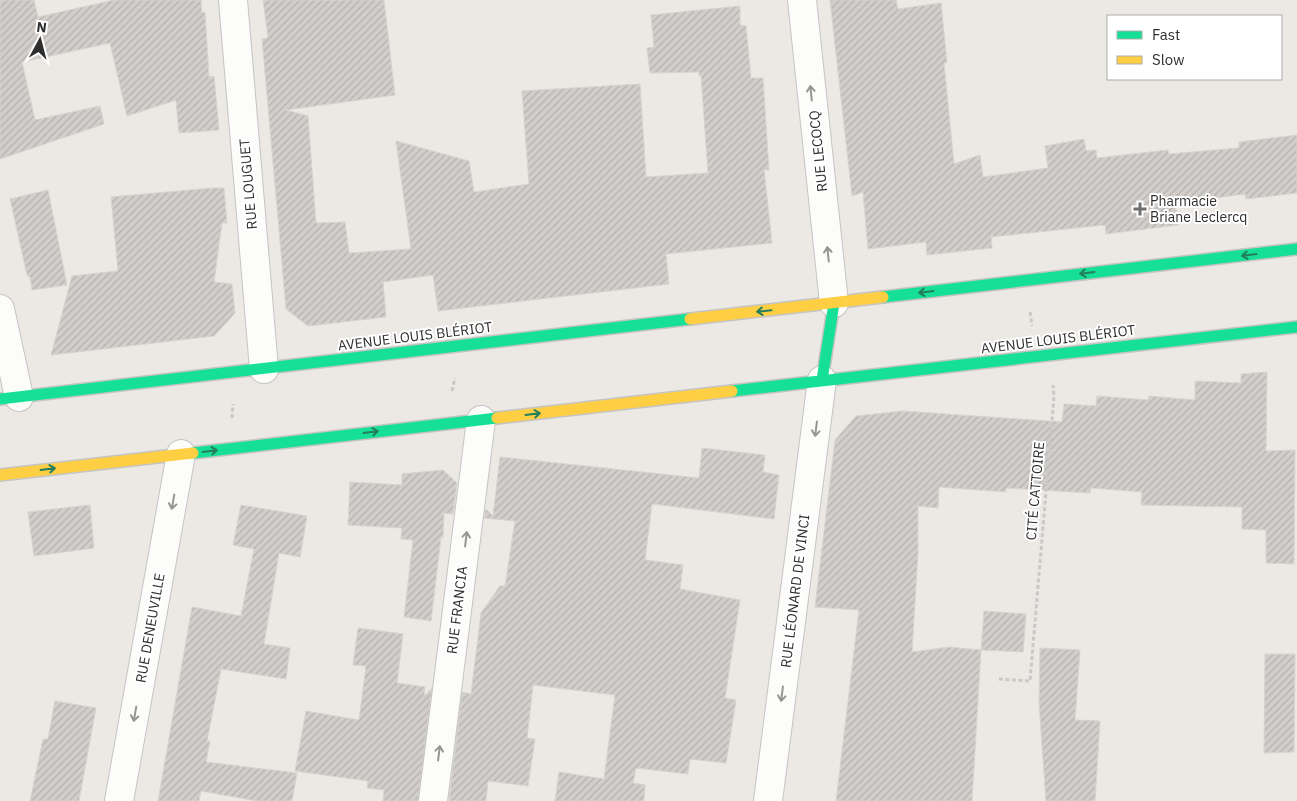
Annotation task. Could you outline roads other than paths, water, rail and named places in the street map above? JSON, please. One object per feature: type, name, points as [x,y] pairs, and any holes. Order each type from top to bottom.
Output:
[{"type":"street","name":"RUE LOUGUET","points":[[232,0],[264,369]]},
{"type":"street","name":"RUE LECOCQ","points":[[802,0],[834,303]]},
{"type":"street","name":"AVENUE LOUIS BLÉRIOT","points":[[10,398],[1297,249]]},
{"type":"street","points":[[822,380],[834,303]]},
{"type":"street","points":[[0,309],[10,398]]},
{"type":"street","name":"AVENUE LOUIS BLÉRIOT","points":[[0,475],[1297,327]]},
{"type":"street","name":"RUE LÉONARD DE VINCI","points":[[768,801],[822,380]]},
{"type":"street","name":"RUE FRANCIA","points":[[432,801],[481,420]]},
{"type":"street","name":"RUE DENEUVILLE","points":[[120,801],[181,454]]},
{"type":"place","name":"Pharmacie Briane Leclercq","points":[[1140,209]]}]
